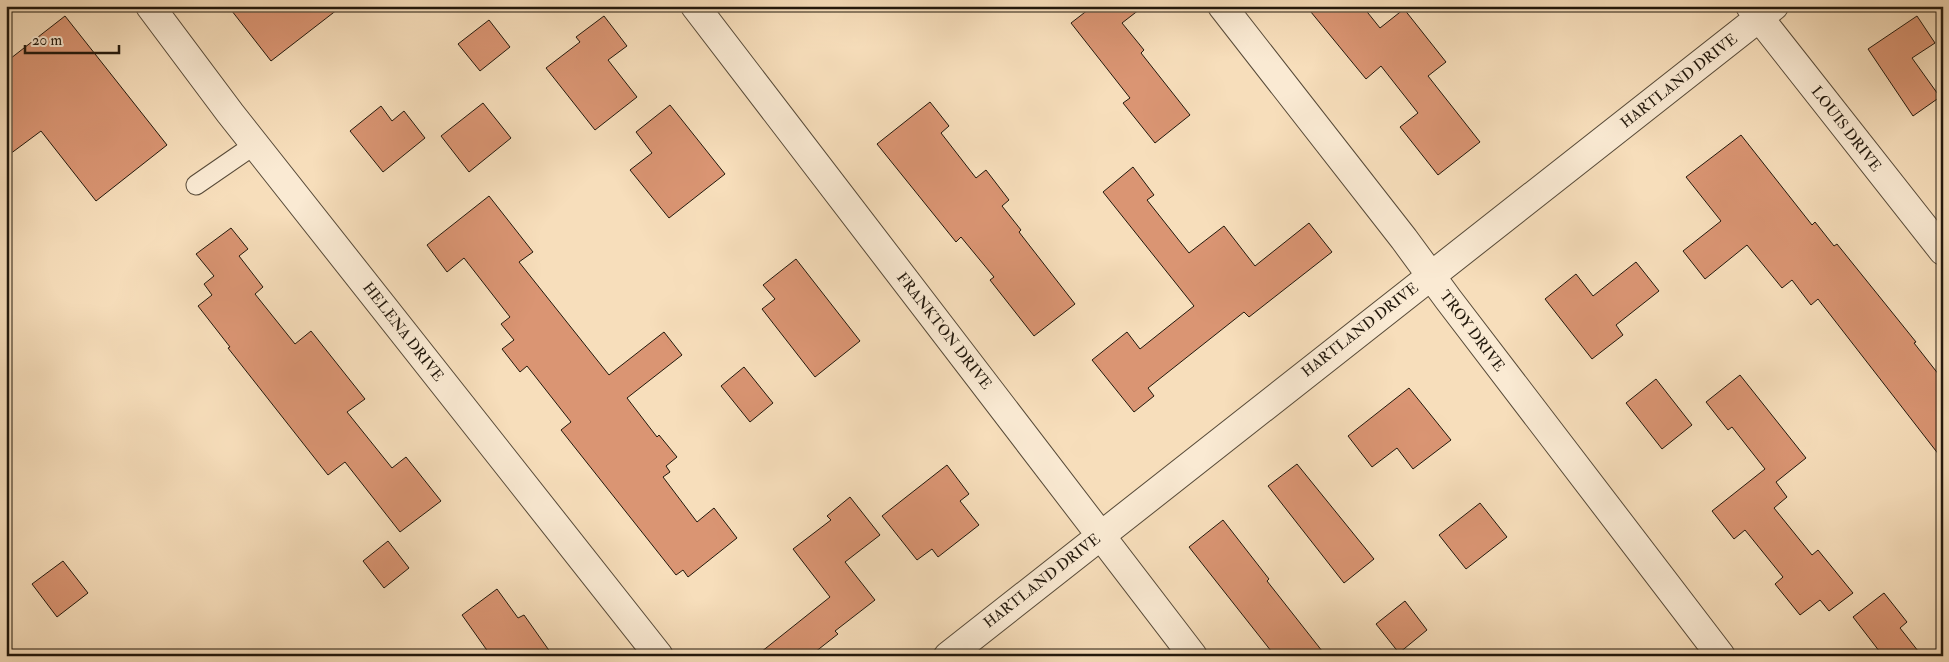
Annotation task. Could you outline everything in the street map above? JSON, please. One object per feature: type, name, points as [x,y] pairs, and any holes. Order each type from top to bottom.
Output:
[{"type":"street","name":"HELENA DRIVE","points":[[150,6],[254,145],[658,656]]},
{"type":"street","name":"FRANKTON DRIVE","points":[[695,6],[1193,656]]},
{"type":"street","name":"TROY DRIVE","points":[[1222,6],[1398,231],[1721,656]]},
{"type":"street","name":"HARTLAND DRIVE","points":[[948,656],[1430,275],[1761,10]]},
{"type":"street","name":"LOUIS DRIVE","points":[[1761,10],[1943,250]]},
{"type":"lane","points":[[196,184],[254,145]]},
{"type":"building","points":[[228,6],[342,6],[271,61]]},
{"type":"building","points":[[1093,6],[1144,6],[1122,23],[1144,50],[1141,53],[1190,115],[1155,143],[1123,103],[1130,98],[1071,23]]},
{"type":"building","points":[[1306,6],[1366,6],[1364,8],[1380,28],[1404,9],[1446,62],[1428,76],[1480,142],[1438,175],[1400,127],[1418,113],[1381,66],[1366,79]]},
{"type":"building","points":[[65,16],[167,145],[96,201],[41,131],[6,157],[6,62]]},
{"type":"building","points":[[604,16],[627,46],[608,60],[637,97],[595,130],[546,68],[580,42],[576,37]]},
{"type":"building","points":[[1917,16],[1935,43],[1912,58],[1940,97],[1913,116],[1868,49]]},
{"type":"building","points":[[489,20],[510,47],[480,71],[458,44]]},
{"type":"building","points":[[930,102],[949,126],[941,133],[976,178],[986,170],[1009,200],[1002,206],[1021,230],[1019,232],[1075,304],[1034,336],[990,280],[994,277],[961,237],[956,242],[877,144]]},
{"type":"building","points":[[483,103],[511,138],[469,172],[441,136]]},
{"type":"building","points":[[670,105],[725,174],[669,218],[630,170],[652,153],[636,132]]},
{"type":"building","points":[[381,106],[392,121],[404,111],[425,138],[383,172],[350,131]]},
{"type":"building","points":[[1741,135],[1812,225],[1815,222],[1834,246],[1837,244],[1916,342],[1914,343],[1943,380],[1943,460],[1818,299],[1811,305],[1792,280],[1782,288],[1747,245],[1705,279],[1683,251],[1721,221],[1686,177]]},
{"type":"building","points":[[1133,167],[1154,195],[1147,200],[1189,253],[1224,226],[1255,266],[1309,223],[1332,252],[1249,317],[1244,312],[1148,388],[1154,396],[1134,412],[1092,360],[1127,332],[1140,349],[1194,306],[1103,192]]},
{"type":"building","points":[[489,196],[533,252],[519,262],[609,375],[664,332],[682,355],[627,398],[657,437],[659,435],[677,457],[666,466],[670,472],[663,477],[697,522],[714,508],[737,538],[688,577],[683,570],[676,575],[561,430],[571,422],[527,366],[520,372],[502,349],[514,340],[501,324],[510,317],[464,258],[447,272],[427,245]]},
{"type":"building","points":[[231,228],[248,249],[239,256],[263,287],[255,294],[295,344],[311,331],[365,399],[347,412],[392,468],[406,457],[441,501],[400,532],[345,462],[328,475],[228,348],[230,347],[198,306],[212,295],[204,284],[214,276],[196,254]]},
{"type":"building","points":[[796,259],[860,341],[815,377],[762,309],[775,299],[763,285]]},
{"type":"building","points":[[1636,262],[1659,291],[1616,325],[1623,335],[1592,359],[1545,299],[1576,274],[1593,296]]},
{"type":"building","points":[[744,367],[773,403],[750,422],[721,386]]},
{"type":"building","points":[[1740,375],[1806,458],[1776,482],[1787,497],[1774,508],[1812,555],[1818,550],[1853,593],[1829,611],[1820,600],[1800,615],[1775,584],[1783,577],[1745,530],[1734,539],[1712,511],[1765,469],[1732,427],[1728,430],[1706,402]]},
{"type":"building","points":[[1656,379],[1692,425],[1662,449],[1626,403]]},
{"type":"building","points":[[1409,388],[1451,440],[1413,469],[1397,448],[1372,467],[1348,436]]},
{"type":"building","points":[[1297,464],[1374,559],[1344,583],[1268,486]]},
{"type":"building","points":[[947,465],[969,494],[960,501],[979,525],[938,557],[932,549],[917,560],[882,516]]},
{"type":"building","points":[[850,497],[880,535],[845,562],[875,600],[835,631],[838,634],[810,656],[756,656],[830,597],[793,549],[831,520],[827,516]]},
{"type":"building","points":[[1480,503],[1507,537],[1466,569],[1439,535]]},
{"type":"building","points":[[1223,520],[1269,579],[1267,581],[1326,656],[1275,656],[1189,547]]},
{"type":"building","points":[[388,541],[409,568],[384,588],[363,561]]},
{"type":"building","points":[[63,561],[88,593],[57,617],[32,584]]},
{"type":"building","points":[[497,589],[518,618],[524,615],[553,656],[491,656],[462,615]]},
{"type":"building","points":[[1884,593],[1907,622],[1900,628],[1922,656],[1883,656],[1853,617]]},
{"type":"building","points":[[1405,601],[1427,630],[1399,653],[1376,624]]}]
